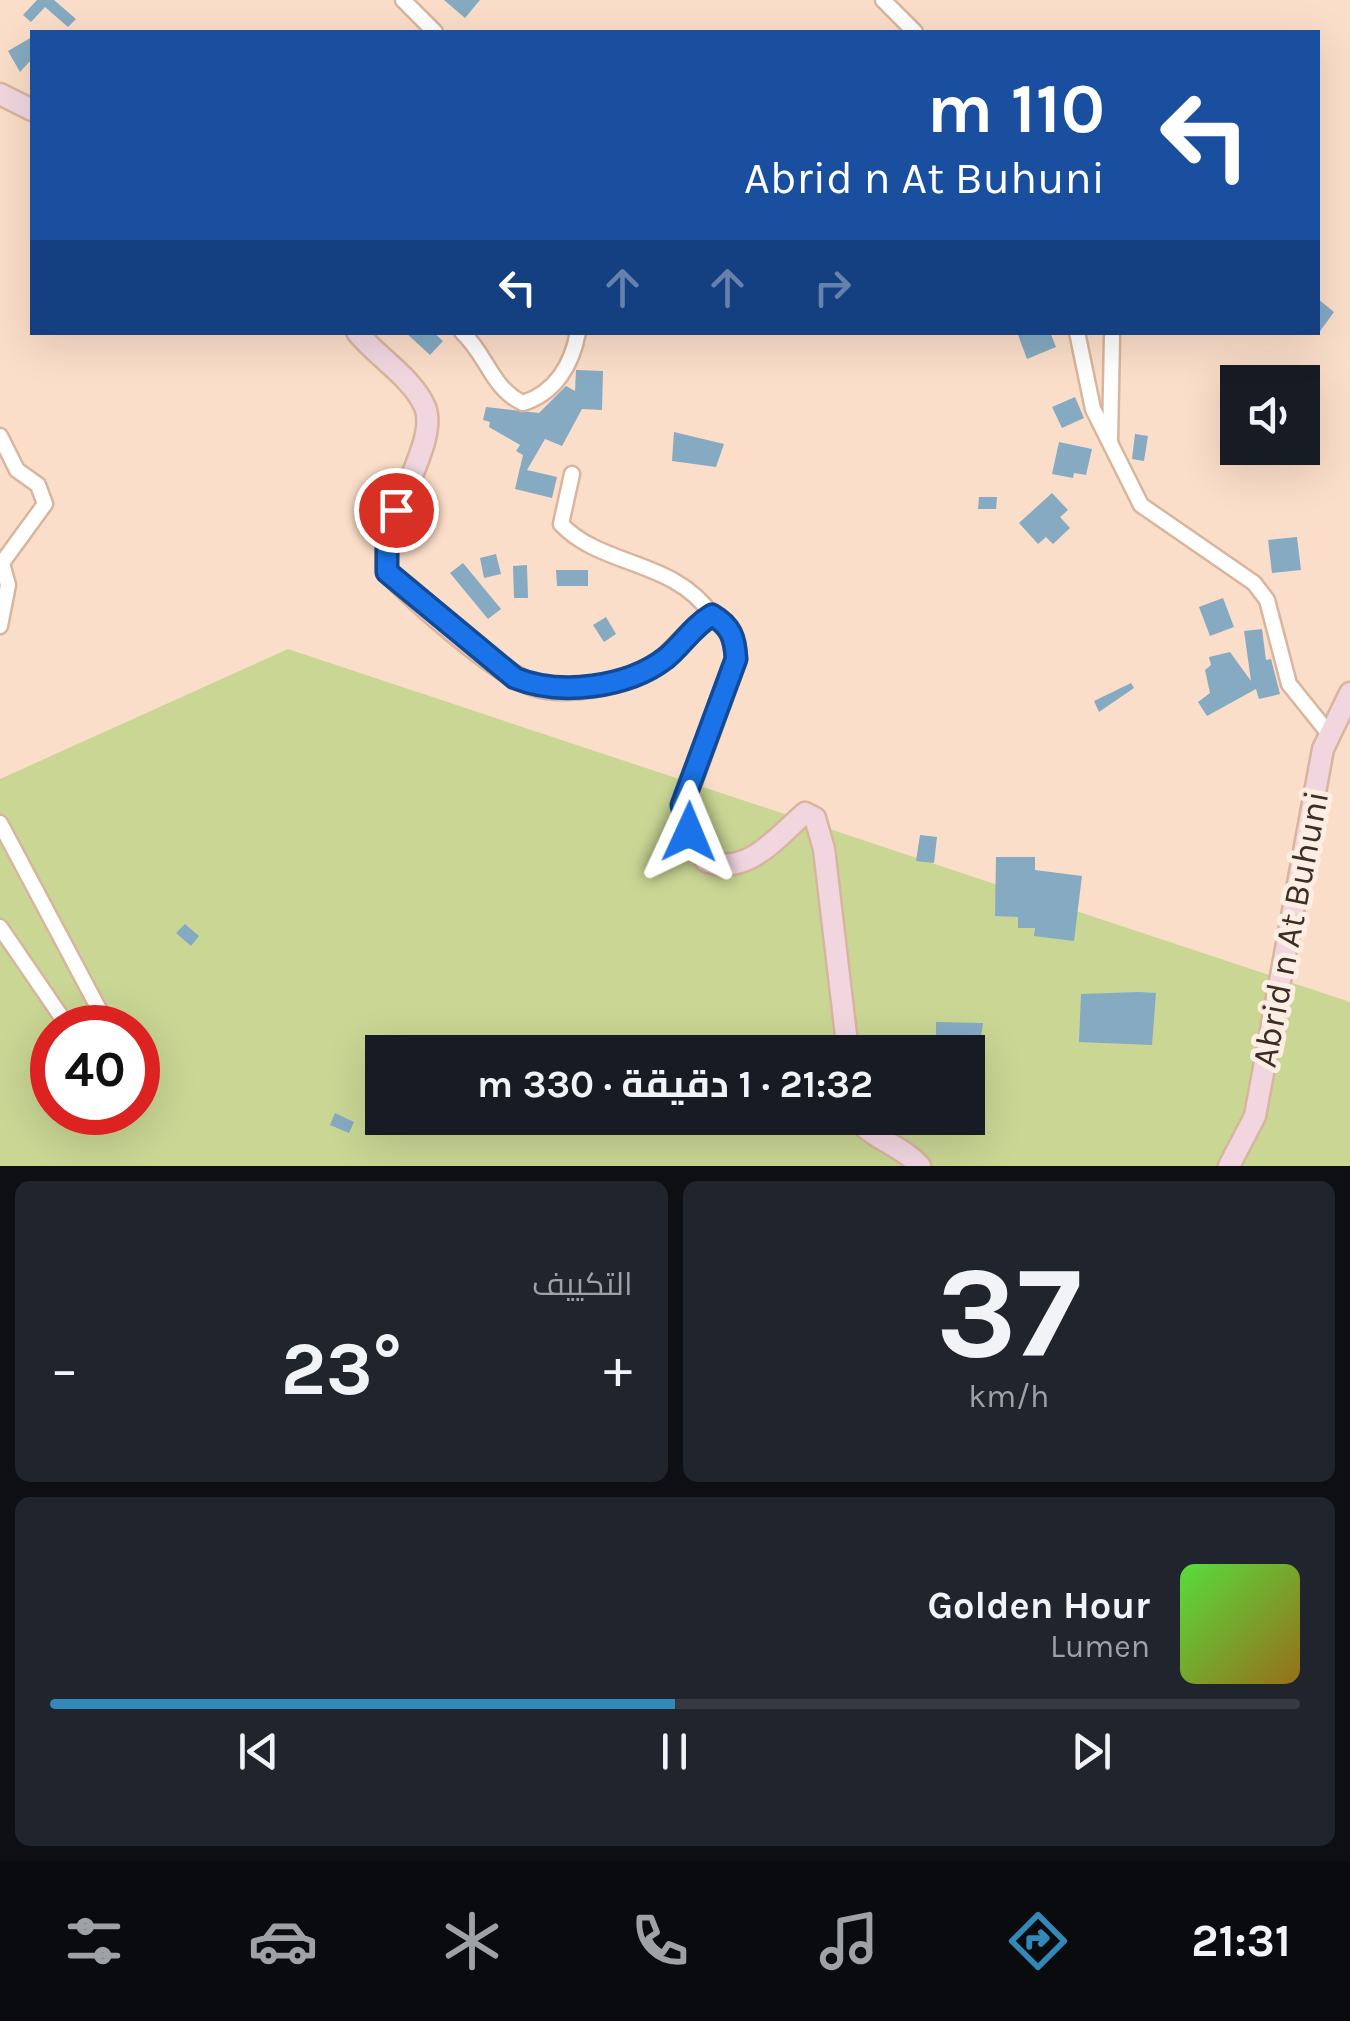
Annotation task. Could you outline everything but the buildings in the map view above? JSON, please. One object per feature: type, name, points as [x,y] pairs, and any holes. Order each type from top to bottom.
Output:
[{"type":"street","points":[[403,0],[433,30]]},
{"type":"street","points":[[882,0],[913,30]]},
{"type":"street","points":[[0,94],[30,109]]},
{"type":"street","points":[[360,335],[426,408],[428,426],[422,451],[389,529],[387,572],[515,678],[544,688],[573,687],[644,672],[712,615]]},
{"type":"street","points":[[465,335],[490,364],[496,383],[522,403],[540,398],[558,379],[574,354],[577,335]]},
{"type":"street","points":[[1078,335],[1092,409],[1141,505],[1261,592],[1267,600],[1289,684],[1330,734]]},
{"type":"street","points":[[1110,446],[1112,337]]},
{"type":"street","points":[[0,436],[17,470],[38,485],[46,504],[2,563],[8,585],[0,626]]},
{"type":"street","points":[[572,474],[561,524],[570,534],[696,593],[712,615],[726,624],[735,642],[736,659],[682,805],[689,832],[706,862],[728,865],[756,856],[804,813],[815,818],[824,849],[846,1035]]},
{"type":"street","name":"Abrid n At Buhuni","points":[[1229,1166],[1255,1116],[1324,748],[1350,693]]},
{"type":"street","points":[[0,823],[22,872],[96,1005]]},
{"type":"street","points":[[0,927],[53,1005]]},
{"type":"street","points":[[876,1135],[906,1151],[920,1166]]},
{"type":"green space","points":[[288,649],[1350,1002],[1350,1166],[0,1166],[0,779]]},
{"type":"route","points":[[396,510],[387,542],[387,572],[515,678],[531,685],[544,688],[601,684],[644,672],[677,649],[688,632],[712,615],[726,624],[735,642],[736,659],[682,805],[689,832]]}]
